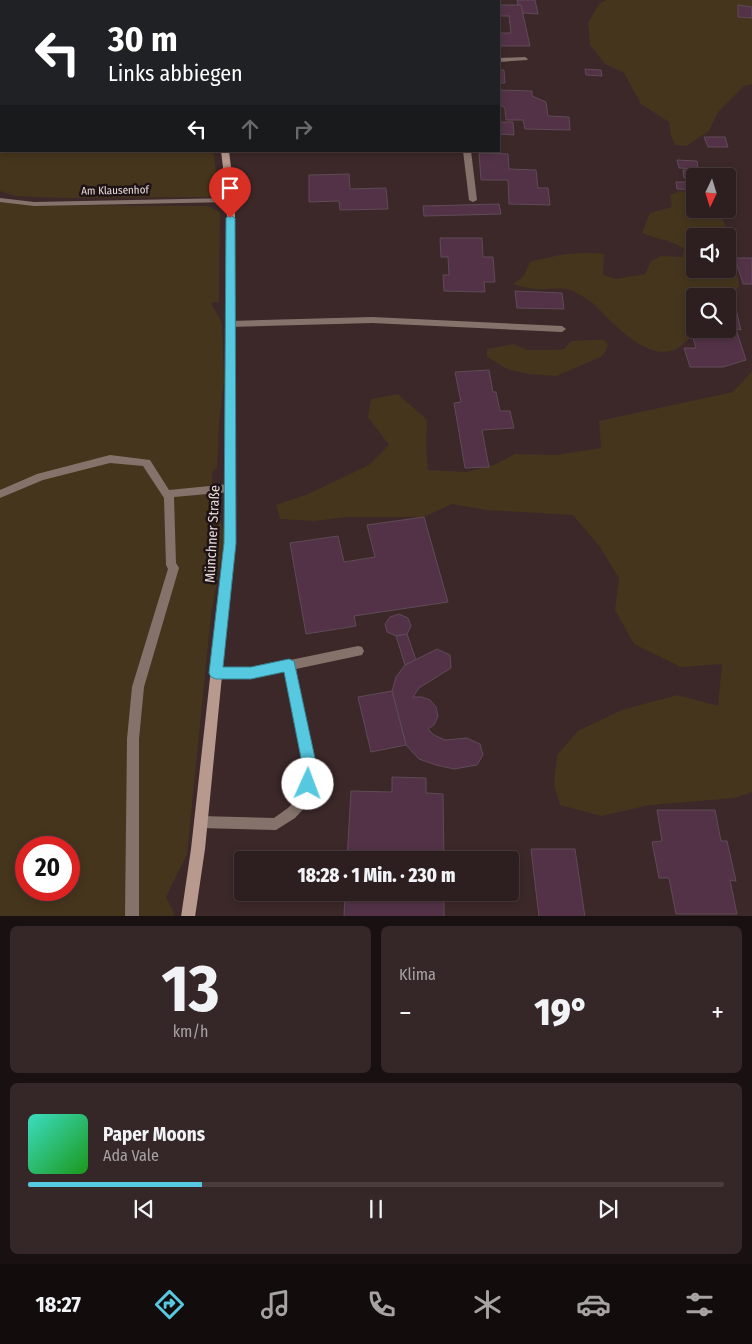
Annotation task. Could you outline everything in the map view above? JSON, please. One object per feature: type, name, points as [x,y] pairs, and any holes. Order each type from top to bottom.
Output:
[{"type":"main road","name":"Münchner Straße","points":[[188,916],[198,849],[230,543],[230,200],[225,152]]},
{"type":"street","points":[[500,60],[525,59]]},
{"type":"street","points":[[467,152],[473,200]]},
{"type":"street","name":"Am Klausenhof","points":[[0,200],[34,204],[230,200]]},
{"type":"street","points":[[230,324],[372,320],[562,328]]},
{"type":"street","points":[[0,494],[41,477],[110,459],[146,463],[169,498],[171,565],[174,568],[138,687],[133,739],[132,916]]},
{"type":"street","points":[[166,494],[230,488]]},
{"type":"street","points":[[216,673],[251,673],[358,651]]},
{"type":"street","points":[[200,822],[276,824],[301,802],[308,784],[309,763],[289,665]]},
{"type":"shaded area","points":[[606,0],[752,0],[752,84],[744,86],[718,112],[709,131],[686,146],[675,145],[671,136],[669,122],[641,104],[624,73],[605,64],[590,45],[588,23],[599,4]]},
{"type":"shaded area","points":[[0,152],[213,152],[219,190],[208,197],[61,198],[14,196],[0,191]]},
{"type":"shaded area","points":[[680,191],[686,192],[686,218],[722,218],[727,228],[686,228],[686,278],[736,278],[736,271],[739,287],[736,289],[686,288],[686,338],[689,338],[678,348],[665,352],[652,350],[640,344],[627,336],[594,304],[573,291],[559,288],[535,289],[513,284],[524,276],[530,262],[557,256],[576,253],[604,254],[603,275],[616,279],[645,274],[651,261],[661,256],[682,257],[684,249],[679,246],[642,233],[650,213],[672,207],[670,195]]},
{"type":"shaded area","points":[[0,201],[29,205],[207,206],[220,212],[219,302],[211,303],[222,323],[224,379],[217,467],[212,472],[213,500],[218,503],[225,541],[211,614],[187,854],[166,897],[174,913],[173,916],[0,916]]},
{"type":"shaded area","points":[[604,340],[608,344],[601,357],[556,376],[529,374],[507,369],[487,357],[487,349],[514,344],[527,350],[555,350],[564,349],[571,341]]},
{"type":"shaded area","points":[[752,371],[752,792],[734,798],[650,805],[601,816],[560,805],[554,784],[557,755],[578,731],[622,710],[677,695],[718,706],[722,664],[681,667],[634,644],[615,610],[619,578],[600,547],[573,515],[486,510],[452,504],[424,517],[348,517],[314,521],[280,519],[276,505],[308,494],[369,465],[389,445],[368,417],[371,399],[398,394],[427,420],[426,446],[428,470],[467,472],[494,465],[515,454],[556,455],[601,448],[599,421],[733,392]]},
{"type":"building","points":[[517,0],[535,0],[538,14],[523,13],[521,5],[518,5]]},
{"type":"building","points":[[500,5],[521,5],[530,46],[500,46],[500,33],[511,33],[509,16],[500,16]]},
{"type":"building","points":[[738,5],[752,7],[752,18],[738,17]]},
{"type":"building","points":[[585,69],[601,70],[602,76],[586,75]]},
{"type":"building","points":[[500,70],[504,70],[505,83],[500,83]]},
{"type":"building","points":[[500,90],[532,91],[532,96],[546,102],[548,116],[569,117],[570,130],[525,129],[523,120],[506,120],[503,106],[500,106]]},
{"type":"building","points":[[500,122],[513,122],[514,135],[500,134]]},
{"type":"building","points":[[704,137],[725,137],[728,147],[708,147]]},
{"type":"building","points":[[479,153],[508,154],[509,169],[536,170],[538,188],[548,188],[550,205],[509,204],[508,180],[481,180]]},
{"type":"building","points":[[677,160],[697,161],[698,168],[679,168]]},
{"type":"building","points":[[683,170],[686,170],[686,178],[684,178]]},
{"type":"building","points":[[349,174],[350,189],[386,188],[388,209],[340,210],[339,201],[309,202],[309,175]]},
{"type":"building","points":[[676,182],[686,182],[686,190],[677,189]]},
{"type":"building","points":[[499,204],[501,214],[424,216],[423,206]]},
{"type":"building","points":[[440,238],[482,238],[483,257],[493,257],[495,282],[484,282],[485,292],[444,291],[443,275],[449,275],[448,257],[441,257]]},
{"type":"building","points":[[736,258],[752,258],[752,284],[743,284]]},
{"type":"building","points":[[515,291],[562,293],[564,309],[517,308]]},
{"type":"building","points":[[736,309],[741,330],[736,329]]},
{"type":"building","points":[[736,329],[746,360],[723,367],[690,367],[684,348],[696,348],[693,338],[736,338]]},
{"type":"building","points":[[489,370],[493,392],[496,392],[500,411],[510,411],[514,428],[482,430],[489,467],[465,468],[454,403],[461,402],[455,372]]},
{"type":"building","points":[[424,517],[448,602],[354,616],[356,626],[306,634],[290,543],[338,536],[344,562],[375,557],[367,525]]},
{"type":"building","points":[[399,614],[408,618],[411,626],[407,634],[396,636],[387,632],[385,624],[390,617]]},
{"type":"building","points":[[407,634],[416,660],[405,665],[396,636]]},
{"type":"building","points":[[437,649],[450,655],[451,668],[419,688],[413,697],[422,697],[430,700],[436,707],[438,716],[434,725],[428,729],[434,735],[445,740],[467,738],[480,744],[483,755],[477,765],[454,769],[436,765],[419,759],[406,745],[392,691],[396,677],[405,665]]},
{"type":"building","points":[[392,691],[406,745],[371,752],[358,697]]},
{"type":"building","points":[[392,777],[426,778],[426,793],[443,794],[444,851],[348,851],[351,791],[392,792]]},
{"type":"building","points":[[657,810],[715,810],[721,841],[727,841],[736,881],[730,880],[737,914],[676,914],[669,878],[659,878],[652,842],[662,841]]},
{"type":"building","points":[[531,849],[575,849],[585,916],[539,916]]},
{"type":"building","points":[[345,901],[444,901],[444,916],[344,916]]},
{"type":"route","points":[[230,218],[230,543],[216,673],[251,673],[289,665],[309,763],[308,784]]}]
